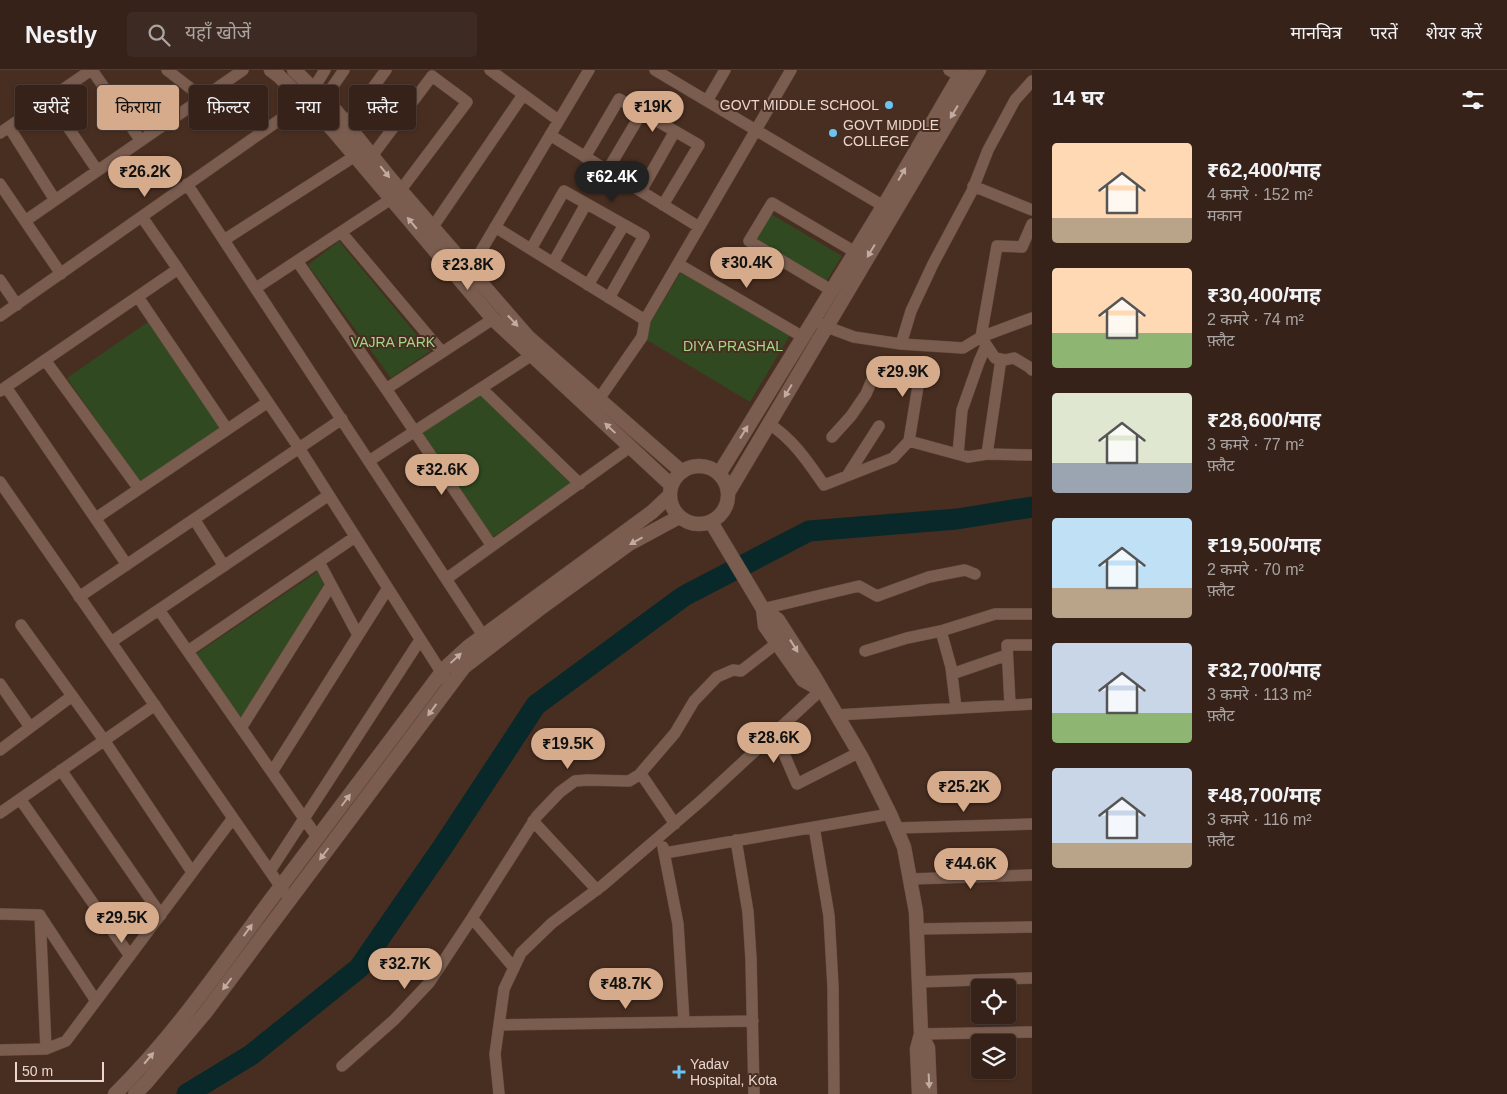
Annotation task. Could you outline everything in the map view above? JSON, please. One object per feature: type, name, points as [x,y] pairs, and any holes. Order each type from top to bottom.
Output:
[{"type":"street","points":[[70,85],[92,70],[140,141]]},
{"type":"street","points":[[167,70],[189,87]]},
{"type":"street","points":[[222,85],[243,70]]},
{"type":"street","points":[[271,70],[288,85]]},
{"type":"street","points":[[294,70],[310,85]]},
{"type":"street","points":[[315,85],[325,70]]},
{"type":"street","points":[[334,85],[344,70]]},
{"type":"street","points":[[346,124],[386,70]]},
{"type":"street","points":[[490,70],[558,120]]},
{"type":"street","points":[[469,271],[588,70]]},
{"type":"street","points":[[656,70],[889,209]]},
{"type":"street","points":[[707,101],[725,70]]},
{"type":"street","points":[[599,399],[642,337],[645,320],[791,70]]},
{"type":"street","points":[[719,474],[855,252],[889,209],[979,70]]},
{"type":"street","points":[[714,528],[726,506],[728,493],[827,327],[889,209],[957,72]]},
{"type":"street","points":[[256,288],[396,195],[467,102],[432,76],[372,156]]},
{"type":"street","points":[[901,344],[918,295],[974,186],[988,150],[1015,100],[1032,81]]},
{"type":"street","points":[[432,228],[523,94]]},
{"type":"street","points":[[585,157],[619,99],[699,145],[663,205]]},
{"type":"street","points":[[25,221],[189,108]]},
{"type":"street","points":[[607,171],[642,112]]},
{"type":"street","points":[[339,116],[372,156],[396,195],[493,319],[630,447],[670,491],[672,507],[679,517],[688,523],[714,528],[763,609],[778,620],[822,690],[890,814],[904,847],[916,912],[921,1034],[917,1049],[919,1094]]},
{"type":"street","points":[[0,316],[278,121]]},
{"type":"street","points":[[15,122],[4,130],[55,200]]},
{"type":"street","points":[[70,130],[97,170]]},
{"type":"street","points":[[334,130],[355,156],[432,228],[528,337],[682,472]]},
{"type":"street","points":[[641,191],[675,131]]},
{"type":"street","points":[[550,136],[700,227]]},
{"type":"street","points":[[224,240],[355,156]]},
{"type":"street","points":[[0,184],[61,274]]},
{"type":"street","points":[[188,184],[487,641]]},
{"type":"street","points":[[974,186],[1032,210]]},
{"type":"street","points":[[531,249],[564,191],[644,236],[609,298]]},
{"type":"street","points":[[832,290],[749,241],[772,203],[855,252]]},
{"type":"street","points":[[553,263],[586,204]]},
{"type":"street","points":[[142,217],[299,448],[450,686]]},
{"type":"street","points":[[958,454],[962,410],[979,362],[984,341],[997,246],[1022,247],[1032,224]]},
{"type":"street","points":[[588,285],[624,225]]},
{"type":"street","points":[[495,227],[645,320]]},
{"type":"street","points":[[341,232],[442,352]]},
{"type":"street","points":[[297,261],[492,546]]},
{"type":"street","points":[[678,264],[803,337]]},
{"type":"street","points":[[127,564],[2,388],[178,269]]},
{"type":"street","points":[[0,280],[17,305]]},
{"type":"street","points":[[138,297],[227,429]]},
{"type":"street","points":[[813,320],[854,337],[901,344],[962,348],[984,341],[1032,318]]},
{"type":"street","points":[[386,389],[493,319]]},
{"type":"street","points":[[984,341],[995,358],[1005,360],[1014,358],[1032,370]]},
{"type":"street","points":[[369,461],[532,355]]},
{"type":"street","points":[[987,454],[1001,359]]},
{"type":"street","points":[[46,360],[139,489]]},
{"type":"street","points":[[769,424],[780,431],[801,452],[824,485],[893,458],[909,441],[919,380],[877,368],[866,394],[851,416],[832,437]]},
{"type":"street","points":[[481,388],[580,484]]},
{"type":"street","points":[[96,518],[268,402]]},
{"type":"street","points":[[80,597],[342,419]]},
{"type":"street","points":[[847,476],[879,426]]},
{"type":"street","points":[[909,441],[968,456],[987,454],[1032,455]]},
{"type":"street","points":[[446,579],[630,447]]},
{"type":"street","points":[[135,1094],[206,1013],[464,667],[487,641],[644,518],[670,491],[677,475],[686,469],[698,466],[709,468],[719,474],[725,483],[728,493]]},
{"type":"street","points":[[0,482],[290,900]]},
{"type":"street","points":[[111,642],[329,495]]},
{"type":"street","points":[[116,1094],[138,1072],[197,1001],[280,886],[441,673],[468,646],[487,641],[542,607],[629,544],[679,517]]},
{"type":"street","points":[[194,519],[224,566]]},
{"type":"street","points":[[188,651],[355,537]]},
{"type":"street","points":[[319,562],[358,636]]},
{"type":"street","points":[[763,609],[859,586],[877,596],[929,577],[965,570],[975,574]]},
{"type":"street","points":[[241,728],[331,585]]},
{"type":"street","points":[[272,772],[388,588]]},
{"type":"street","points":[[763,609],[765,626],[803,680],[822,690]]},
{"type":"street","points":[[159,610],[317,837]]},
{"type":"street","points":[[865,651],[907,638],[941,631],[995,614],[1032,614]]},
{"type":"street","points":[[21,624],[104,740],[192,872]]},
{"type":"street","points":[[941,631],[952,674],[956,708]]},
{"type":"street","points":[[270,871],[420,640]]},
{"type":"street","points":[[342,1066],[394,1020],[429,983],[537,816],[560,792],[575,781],[629,781],[641,774],[675,733],[694,701],[717,677],[733,670],[741,671],[777,644]]},
{"type":"street","points":[[1010,705],[1006,645],[1032,645]]},
{"type":"street","points":[[952,674],[1007,654]]},
{"type":"street","points":[[1,686],[30,727]]},
{"type":"street","points":[[499,1094],[495,1054],[504,989],[521,953],[552,923],[597,890],[675,824],[822,690]]},
{"type":"street","points":[[0,750],[72,696]]},
{"type":"street","points":[[836,714],[1032,704]]},
{"type":"street","points":[[0,813],[155,705]]},
{"type":"street","points":[[775,733],[797,784],[858,753]]},
{"type":"street","points":[[61,770],[160,915]]},
{"type":"street","points":[[641,774],[675,824]]},
{"type":"street","points":[[20,799],[130,956]]},
{"type":"street","points":[[664,853],[890,814]]},
{"type":"street","points":[[0,1050],[46,1049],[66,1041],[233,818]]},
{"type":"street","points":[[534,821],[597,890]]},
{"type":"street","points":[[896,828],[1032,824]]},
{"type":"street","points":[[814,827],[828,916],[833,986],[834,1094]]},
{"type":"street","points":[[660,836],[678,924],[684,1022]]},
{"type":"street","points":[[736,840],[748,912],[754,1094]]},
{"type":"street","points":[[910,879],[1032,875]]},
{"type":"street","points":[[0,914],[40,915]]},
{"type":"street","points":[[40,915],[96,1001]]},
{"type":"street","points":[[40,915],[46,1049]]},
{"type":"street","points":[[472,918],[514,968]]},
{"type":"street","points":[[916,929],[1032,926]]},
{"type":"street","points":[[919,982],[1032,978]]},
{"type":"street","points":[[499,1025],[753,1021]]},
{"type":"street","points":[[921,1034],[1032,1032]]},
{"type":"street","points":[[921,1034],[928,1048],[930,1094]]},
{"type":"green space","points":[[771,214],[842,256],[825,283],[755,241]]},
{"type":"green space","name":"VAJRA PARK","points":[[339,241],[430,351],[391,378],[308,265]]},
{"type":"green space","name":"DIYA PRASHAL","points":[[682,270],[790,335],[750,402],[642,337]]},
{"type":"green space","points":[[148,322],[221,427],[140,483],[67,378]]},
{"type":"green space","points":[[479,394],[572,482],[493,537],[422,432]]},
{"type":"green space","points":[[317,572],[324,584],[241,723],[196,654]]},
{"type":"waterway","points":[[187,1094],[251,1055],[359,968],[444,845],[536,705],[684,596],[809,531],[957,519],[1032,507]]},
{"type":"place","name":"GOVT MIDDLE SCHOOL","points":[[889,105]]},
{"type":"place","name":"GOVT MIDDLE COLLEGE","points":[[833,133]]},
{"type":"place","name":"Yadav Hospital, Kota","points":[[679,1072]]}]
